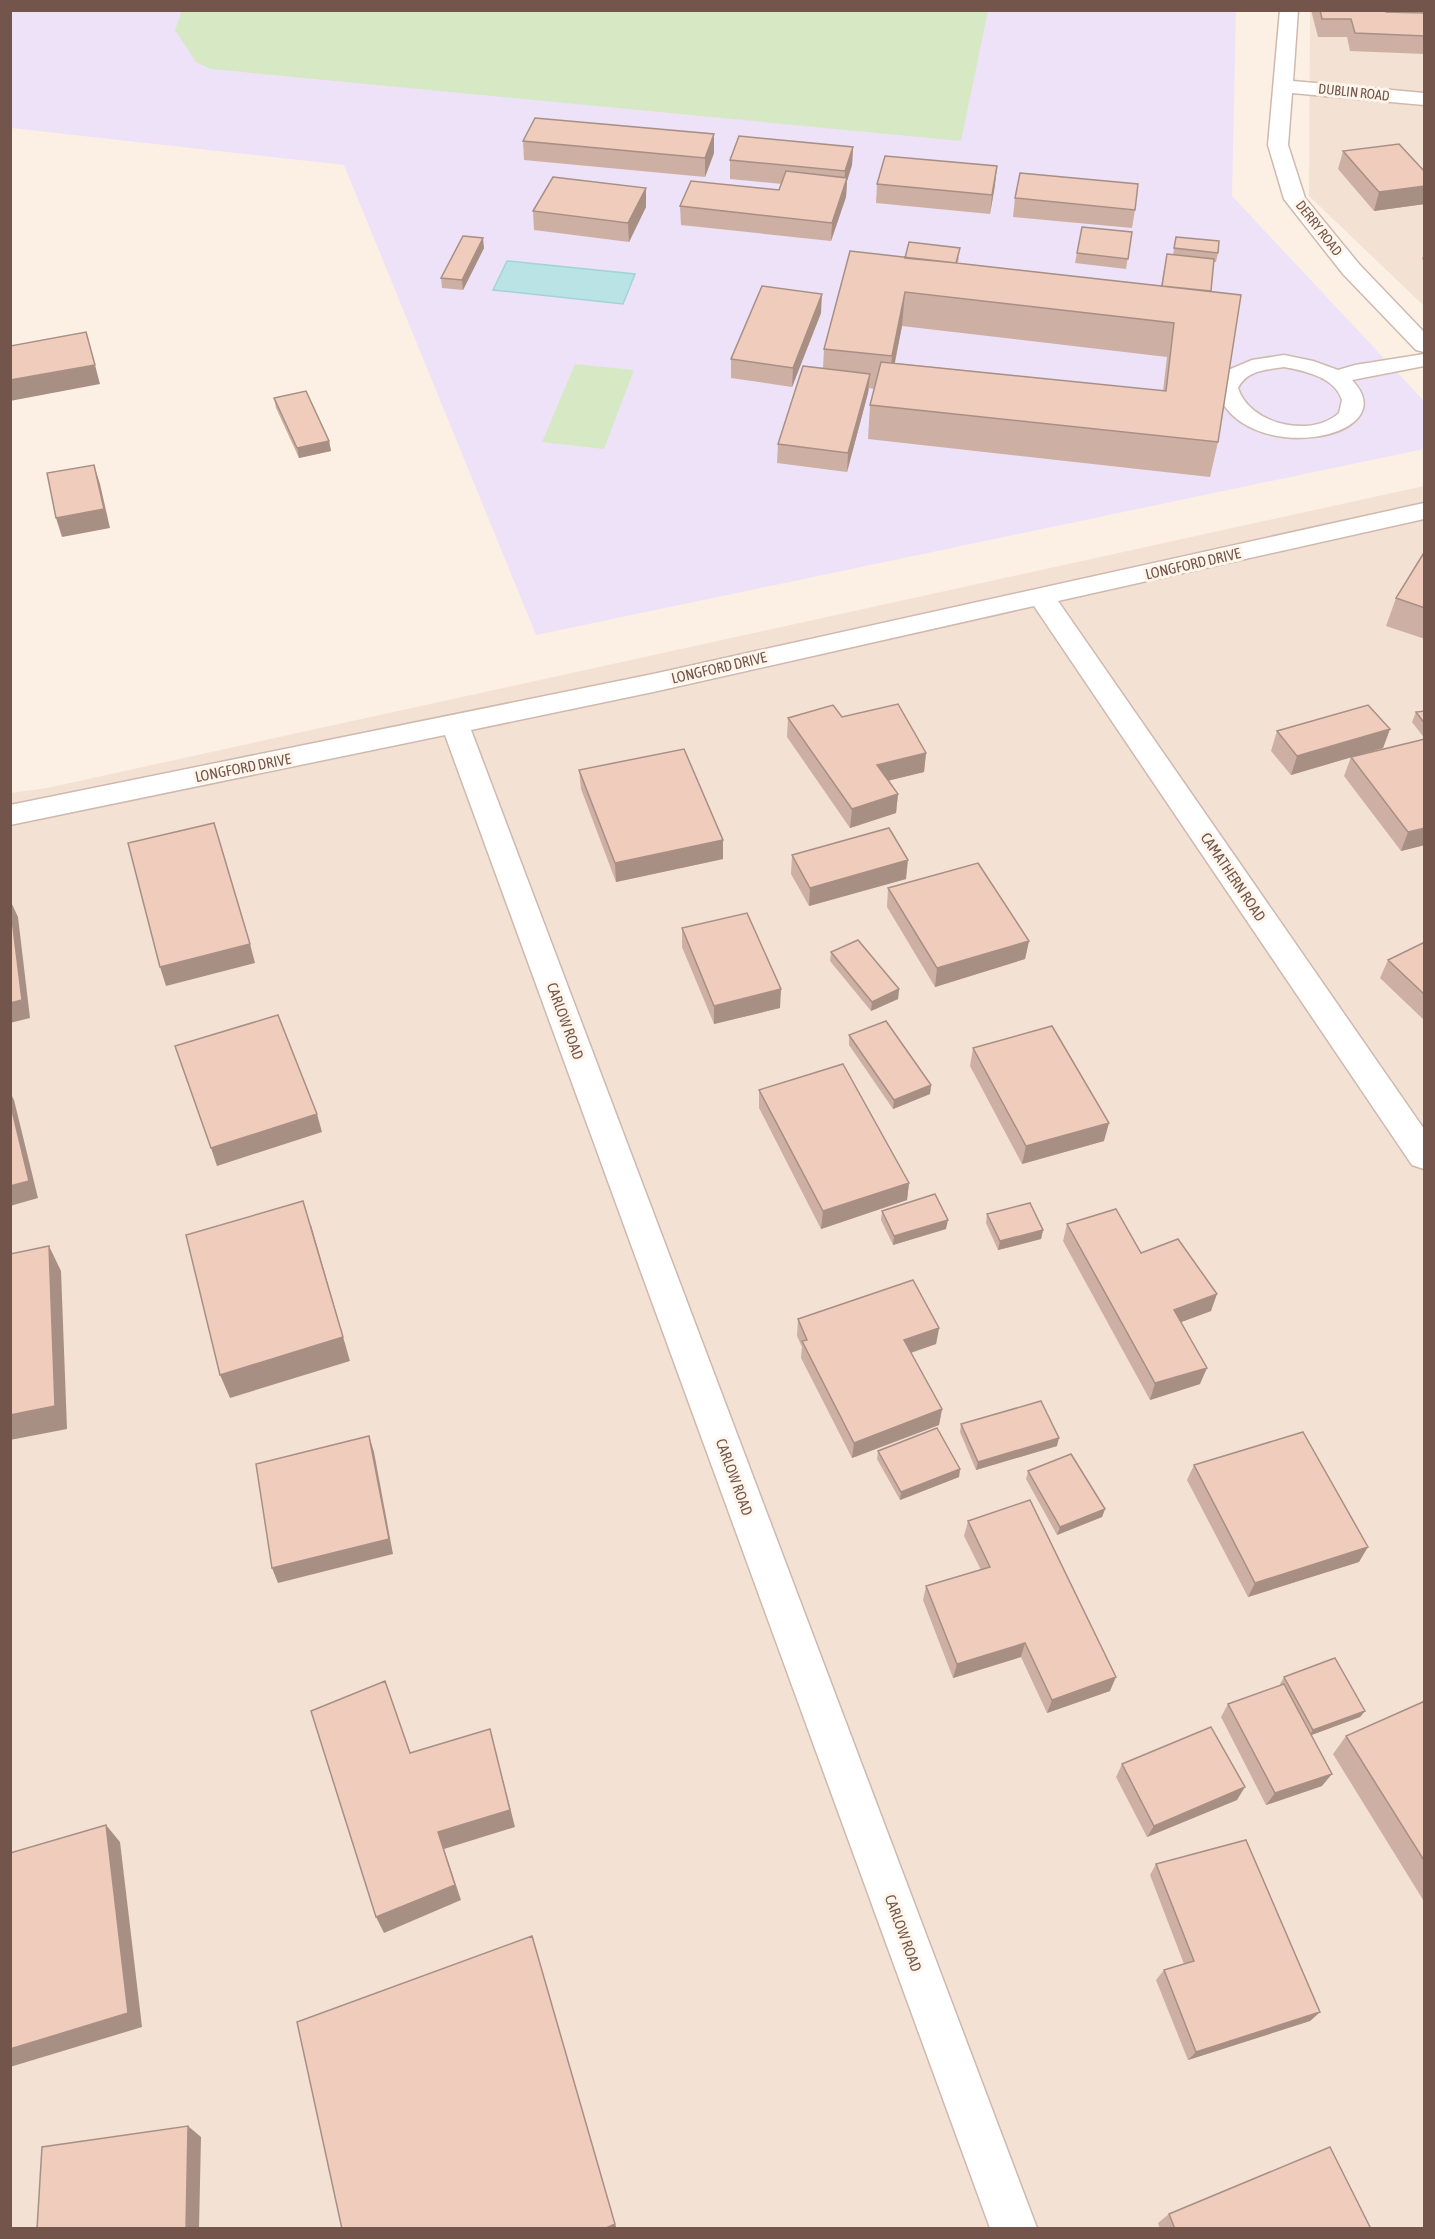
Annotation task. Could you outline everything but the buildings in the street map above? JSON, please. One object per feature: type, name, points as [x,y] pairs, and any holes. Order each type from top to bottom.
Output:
[{"type":"street","name":"DERRY ROAD","points":[[1289,10],[1278,145],[1295,199],[1352,269],[1425,345]]},
{"type":"street","name":"DUBLIN ROAD","points":[[1284,86],[1425,99]]},
{"type":"street","name":"LONGFORD DRIVE","points":[[10,815],[455,725],[1042,598],[1425,511]]},
{"type":"street","name":"CAMATHERN ROAD","points":[[1042,598],[1425,1155]]},
{"type":"street","name":"CARLOW ROAD","points":[[455,725],[1013,2229]]},
{"type":"lane","points":[[1338,378],[1349,390],[1354,402],[1350,413],[1340,423],[1325,430],[1305,433],[1282,431],[1261,425],[1244,417],[1233,407],[1227,395],[1228,384],[1235,374],[1264,362],[1304,364],[1338,378],[1355,371],[1425,360]]},
{"type":"shaded area","points":[[11,11],[1236,11],[1232,196],[1424,401],[1424,449],[536,635],[344,165],[11,128]]},
{"type":"shaded area","points":[[1310,11],[1424,11],[1424,306],[1309,196]]},
{"type":"shaded area","points":[[1424,486],[1424,2228],[11,2228],[10,793],[47,788]]},
{"type":"green space","points":[[182,10],[988,11],[961,141],[211,69],[196,62],[175,30]]},
{"type":"green space","points":[[575,364],[634,370],[604,449],[542,442]]},
{"type":"water","points":[[507,261],[635,274],[623,304],[493,290]]}]
